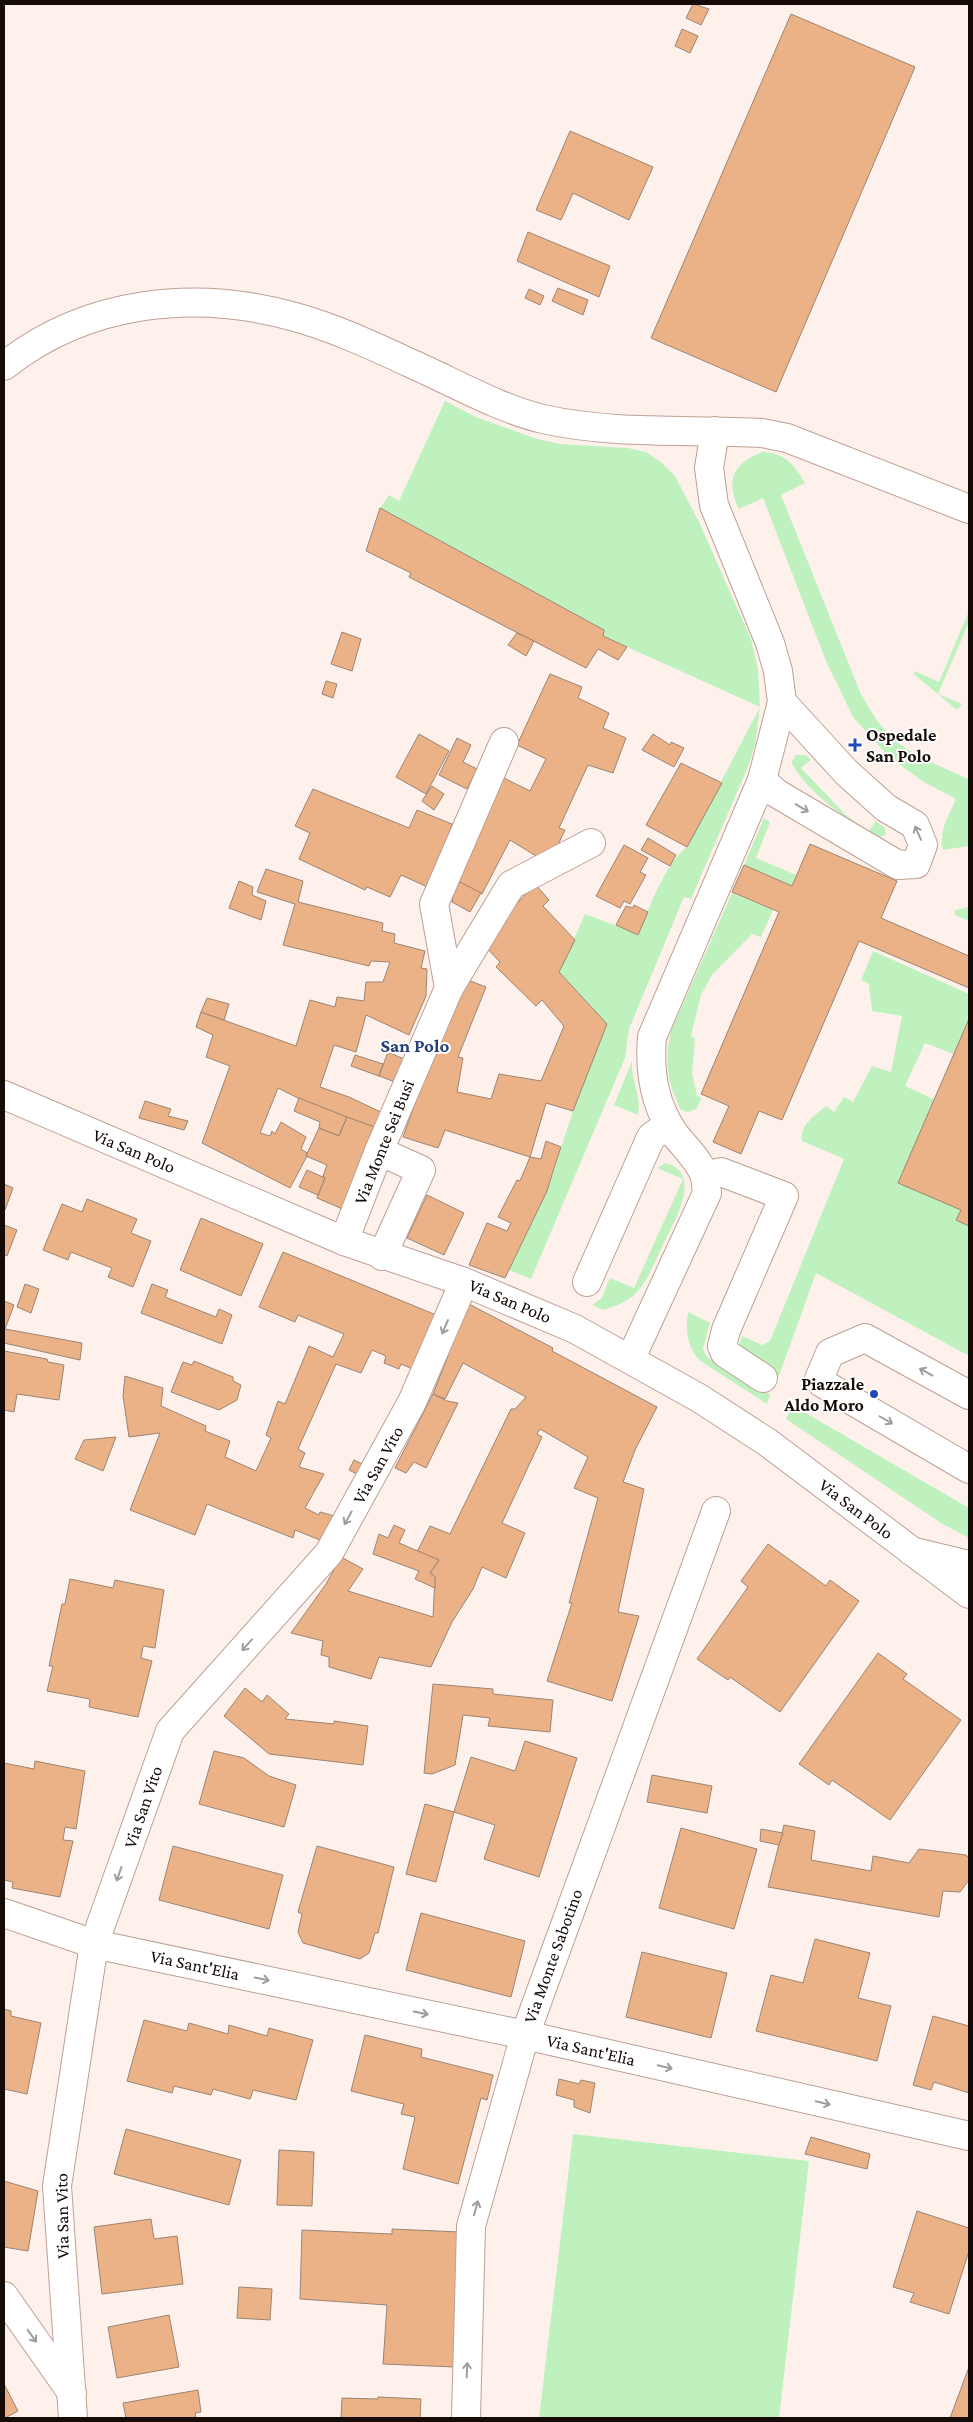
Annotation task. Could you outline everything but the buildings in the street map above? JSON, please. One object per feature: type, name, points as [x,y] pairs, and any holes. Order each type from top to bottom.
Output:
[{"type":"street","points":[[4,366],[51,335],[92,318],[140,305],[219,302],[296,317],[349,337],[505,405],[542,418],[602,428],[715,430],[762,433],[788,438],[969,509]]},
{"type":"street","points":[[631,1358],[707,1193],[705,1176],[701,1165],[668,1125],[653,1089],[650,1064],[652,1037],[762,780],[782,702],[778,671],[770,643],[714,504],[709,468],[715,430]]},
{"type":"street","points":[[762,780],[776,793],[898,865],[916,864],[923,845],[915,825],[886,808],[846,772],[782,702]]},
{"type":"street","points":[[449,988],[434,904],[504,742]]},
{"type":"street","name":"Via Monte Sei Busi","points":[[344,1241],[379,1151],[449,988],[511,885],[591,843]]},
{"type":"street","name":"Via San Polo","points":[[4,1095],[344,1241],[382,1256],[464,1282],[575,1329],[631,1358],[699,1398],[767,1442],[969,1594]]},
{"type":"street","points":[[587,1282],[651,1137],[668,1125]]},
{"type":"street","points":[[379,1151],[420,1170],[382,1256]]},
{"type":"street","points":[[705,1176],[721,1172],[784,1196],[726,1330],[722,1346],[724,1353],[763,1378]]},
{"type":"street","name":"Via San Vito","points":[[73,2406],[57,2186],[94,1944],[170,1731],[329,1553],[412,1402],[464,1282]]},
{"type":"street","points":[[969,1395],[865,1338],[830,1353],[819,1379],[822,1383],[969,1468]]},
{"type":"street","name":"Via Monte Sabotino","points":[[466,2418],[471,2226],[525,2035],[716,1511]]},
{"type":"street","points":[[911,1551],[969,1565]]},
{"type":"street","name":"Via Sant'Elia","points":[[4,1913],[94,1944],[525,2035],[969,2136]]},
{"type":"street","points":[[4,2296],[73,2406]]},
{"type":"green space","points":[[445,401],[476,417],[537,439],[560,444],[628,448],[646,452],[661,462],[675,476],[699,522],[751,639],[758,669],[760,707],[603,636],[604,630],[380,508],[389,495],[399,501]]},
{"type":"green space","points":[[762,452],[783,457],[793,465],[805,483],[781,495],[860,692],[872,713],[886,732],[898,743],[914,753],[968,779],[969,776],[969,846],[943,850],[943,830],[956,799],[924,782],[889,757],[853,717],[826,661],[763,498],[739,509],[733,490],[732,481],[734,474],[744,462]]},
{"type":"green space","points":[[969,611],[969,622],[938,694],[962,704],[957,710],[915,675],[914,671],[939,682]]},
{"type":"green space","points":[[760,707],[755,745],[748,767],[691,899],[684,897],[629,1029],[625,1058],[531,1279],[509,1270],[547,1191],[573,1111],[607,1024],[559,972],[585,914],[638,934],[665,875],[671,864],[687,847]]},
{"type":"green space","points":[[796,755],[806,755],[811,760],[801,768],[844,813],[866,830],[842,815],[809,786],[792,764]]},
{"type":"green space","points":[[764,818],[770,822],[756,858],[796,875],[792,886],[744,865]]},
{"type":"green space","points":[[876,821],[885,828],[886,835],[878,838],[868,832]]},
{"type":"green space","points":[[732,893],[773,910],[761,937],[752,934],[712,975],[701,995],[691,1036],[695,1038],[692,1073],[697,1096],[702,1098],[696,1109],[688,1112],[681,1110],[668,1072],[667,1062],[671,1031]]},
{"type":"green space","points":[[969,907],[969,921],[955,915],[955,910]]},
{"type":"green space","points":[[873,951],[969,994],[969,1019],[954,1054],[925,1043],[905,1086],[934,1099],[961,1210],[956,1220],[969,1226],[969,1356],[816,1273],[779,1376],[743,1353],[739,1345],[742,1336],[762,1345],[770,1341],[844,1159],[802,1141],[805,1126],[826,1106],[834,1112],[844,1097],[853,1102],[872,1066],[891,1072],[902,1016],[872,1011],[869,984],[861,980]]},
{"type":"green space","points":[[632,1061],[639,1101],[638,1115],[614,1105]]},
{"type":"green space","points":[[665,1163],[677,1168],[683,1177],[685,1187],[679,1212],[652,1270],[641,1287],[625,1301],[603,1310],[592,1305],[601,1299],[610,1278],[634,1288],[683,1179],[657,1168]]},
{"type":"green space","points":[[688,1312],[710,1323],[703,1349],[707,1357],[770,1394],[767,1404],[699,1360],[689,1343]]},
{"type":"green space","points":[[792,1405],[969,1508],[969,1538],[941,1523],[786,1419]]},
{"type":"green space","points":[[573,2134],[809,2161],[779,2418],[539,2418]]},
{"type":"place","name":"Ospedale San Polo","points":[[855,745]]},
{"type":"place","name":"Piazzale Aldo Moro","points":[[874,1394]]},
{"type":"district","name":"San Polo","points":[[415,1045]]}]
